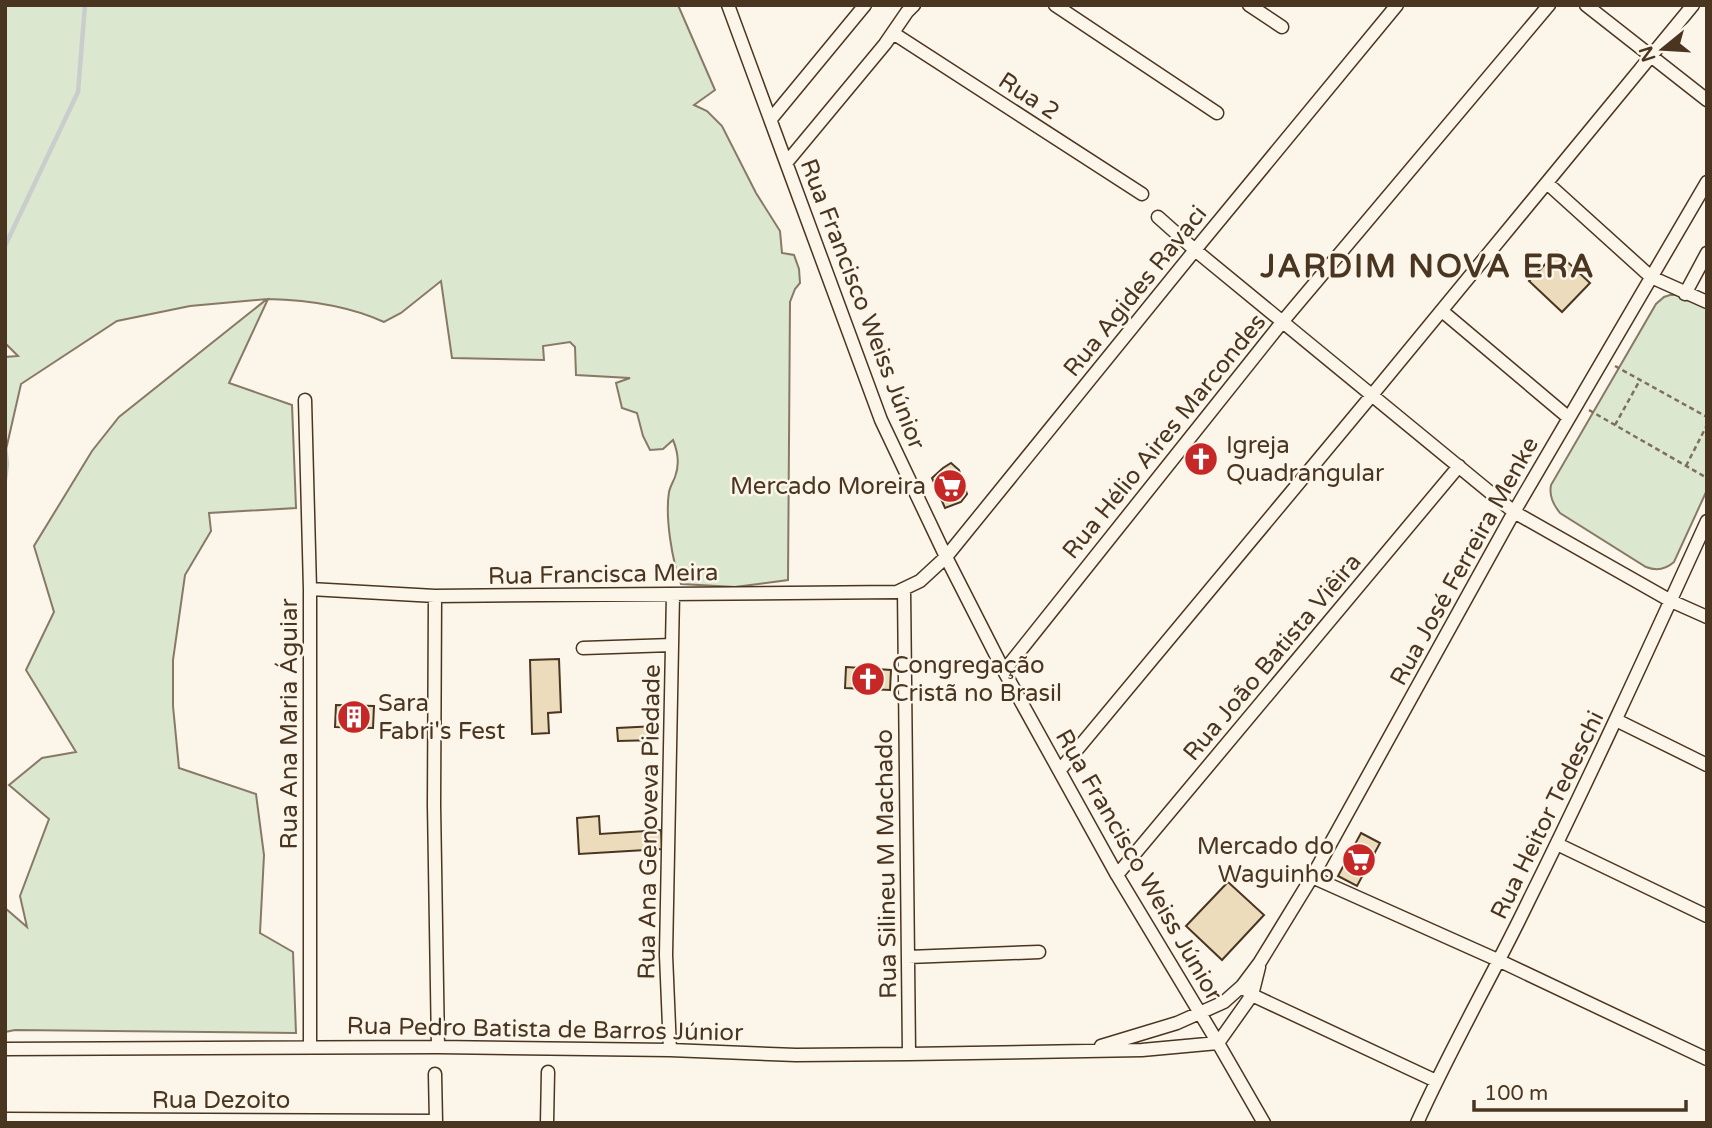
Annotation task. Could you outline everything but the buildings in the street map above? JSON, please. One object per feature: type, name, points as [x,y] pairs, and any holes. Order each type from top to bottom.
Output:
[{"type":"street","name":"Rua Francisco Weiss Júnior","points":[[728,5],[881,421],[946,557],[1004,671],[1117,875],[1264,1123]]},
{"type":"street","points":[[787,162],[914,5]]},
{"type":"street","points":[[1055,5],[1217,113]]},
{"type":"street","points":[[1249,5],[1282,27]]},
{"type":"street","name":"Rua Agides Ravaci","points":[[900,590],[920,581],[946,557],[1397,5]]},
{"type":"street","name":"Rua Hélio Aires Marcondes","points":[[1004,671],[1283,321],[1549,5]]},
{"type":"street","points":[[1586,5],[1707,100]]},
{"type":"street","points":[[1060,770],[1693,5]]},
{"type":"street","points":[[771,119],[860,7]]},
{"type":"street","name":"Rua 2","points":[[893,33],[1142,194]]},
{"type":"street","name":"Rua José Ferreira Menke","points":[[1218,1043],[1260,962],[1312,877],[1514,512],[1707,182]]},
{"type":"street","points":[[1547,183],[1651,277],[1707,302]]},
{"type":"street","points":[[1158,217],[1514,512],[1671,601],[1707,617]]},
{"type":"street","points":[[1685,294],[1707,253]]},
{"type":"street","points":[[1442,311],[1569,418]]},
{"type":"street","name":"Rua Ana Maria Águiar","points":[[305,401],[310,589],[310,1047]]},
{"type":"street","name":"Rua João Batista Viêira","points":[[1117,875],[1459,466]]},
{"type":"street","name":"Rua Heitor Tedeschi","points":[[1418,1123],[1436,1081],[1500,961],[1557,844],[1707,522]]},
{"type":"street","name":"Rua Francisca Meira","points":[[310,589],[435,596],[900,590]]},
{"type":"street","name":"Rua Silineu M Machado","points":[[900,590],[909,1054]]},
{"type":"street","name":"Rua Ana Genoveva Piedade","points":[[670,1050],[666,955],[673,594]]},
{"type":"street","points":[[435,596],[434,804],[438,1047]]},
{"type":"street","points":[[583,648],[672,645]]},
{"type":"street","points":[[1616,720],[1707,765]]},
{"type":"street","points":[[1557,844],[1707,916]]},
{"type":"street","points":[[1312,877],[1500,961],[1707,1059]]},
{"type":"street","points":[[908,957],[1039,953]]},
{"type":"street","points":[[1200,1013],[1247,991],[1436,1081]]},
{"type":"street","name":"Rua Pedro Batista de Barros Júnior","points":[[1085,1051],[1177,1023],[1200,1013]]},
{"type":"street","name":"Rua Pedro Batista de Barros Júnior","points":[[5,1049],[438,1047],[670,1050],[796,1055],[1142,1050],[1218,1043]]},
{"type":"street","points":[[547,1123],[548,1072]]},
{"type":"street","points":[[435,1074],[436,1122]]},
{"type":"street","name":"Rua Dezoito","points":[[5,1119],[436,1122]]},
{"type":"path","points":[[1603,359],[1707,417]]},
{"type":"path","points":[[1615,425],[1640,380]]},
{"type":"path","points":[[1578,403],[1707,478]]},
{"type":"path","points":[[1686,466],[1707,425]]},
{"type":"green space","points":[[5,5],[678,5],[715,90],[694,105],[707,111],[722,126],[756,193],[780,231],[782,253],[794,255],[799,269],[800,283],[790,302],[788,580],[735,587],[681,584],[672,551],[668,514],[669,492],[678,467],[676,449],[673,440],[663,449],[650,450],[637,413],[622,408],[616,383],[630,378],[576,375],[575,347],[570,342],[543,346],[544,360],[452,358],[441,281],[401,313],[384,322],[328,305],[268,299],[229,383],[292,405],[296,508],[209,513],[211,531],[185,575],[173,660],[173,706],[179,768],[256,794],[264,855],[260,933],[293,952],[296,1033],[5,1032],[5,908],[27,927],[20,896],[49,819],[9,785],[42,758],[76,752],[26,670],[54,612],[34,546],[92,451],[119,417],[267,299],[190,306],[117,321],[21,384],[5,454],[5,357],[18,356],[5,343]]},
{"type":"green space","points":[[1670,295],[1707,308],[1707,490],[1674,562],[1657,569],[1646,567],[1560,513],[1552,500],[1551,485],[1656,304]]},
{"type":"waterway","points":[[5,246],[78,92],[85,5]]},
{"type":"waterway","points":[[5,447],[5,480]]},
{"type":"place","name":"Igreja Quadrangular","points":[[1201,459]]},
{"type":"place","name":"Mercado Moreira","points":[[950,486]]},
{"type":"place","name":"Congregação Cristã no Brasil","points":[[868,679]]},
{"type":"place","name":"Sara Fabri's Fest","points":[[354,717]]},
{"type":"place","name":"Mercado do Waguinho","points":[[1359,860]]},
{"type":"district","name":"JARDIM NOVA ERA","points":[[1428,266]]}]
